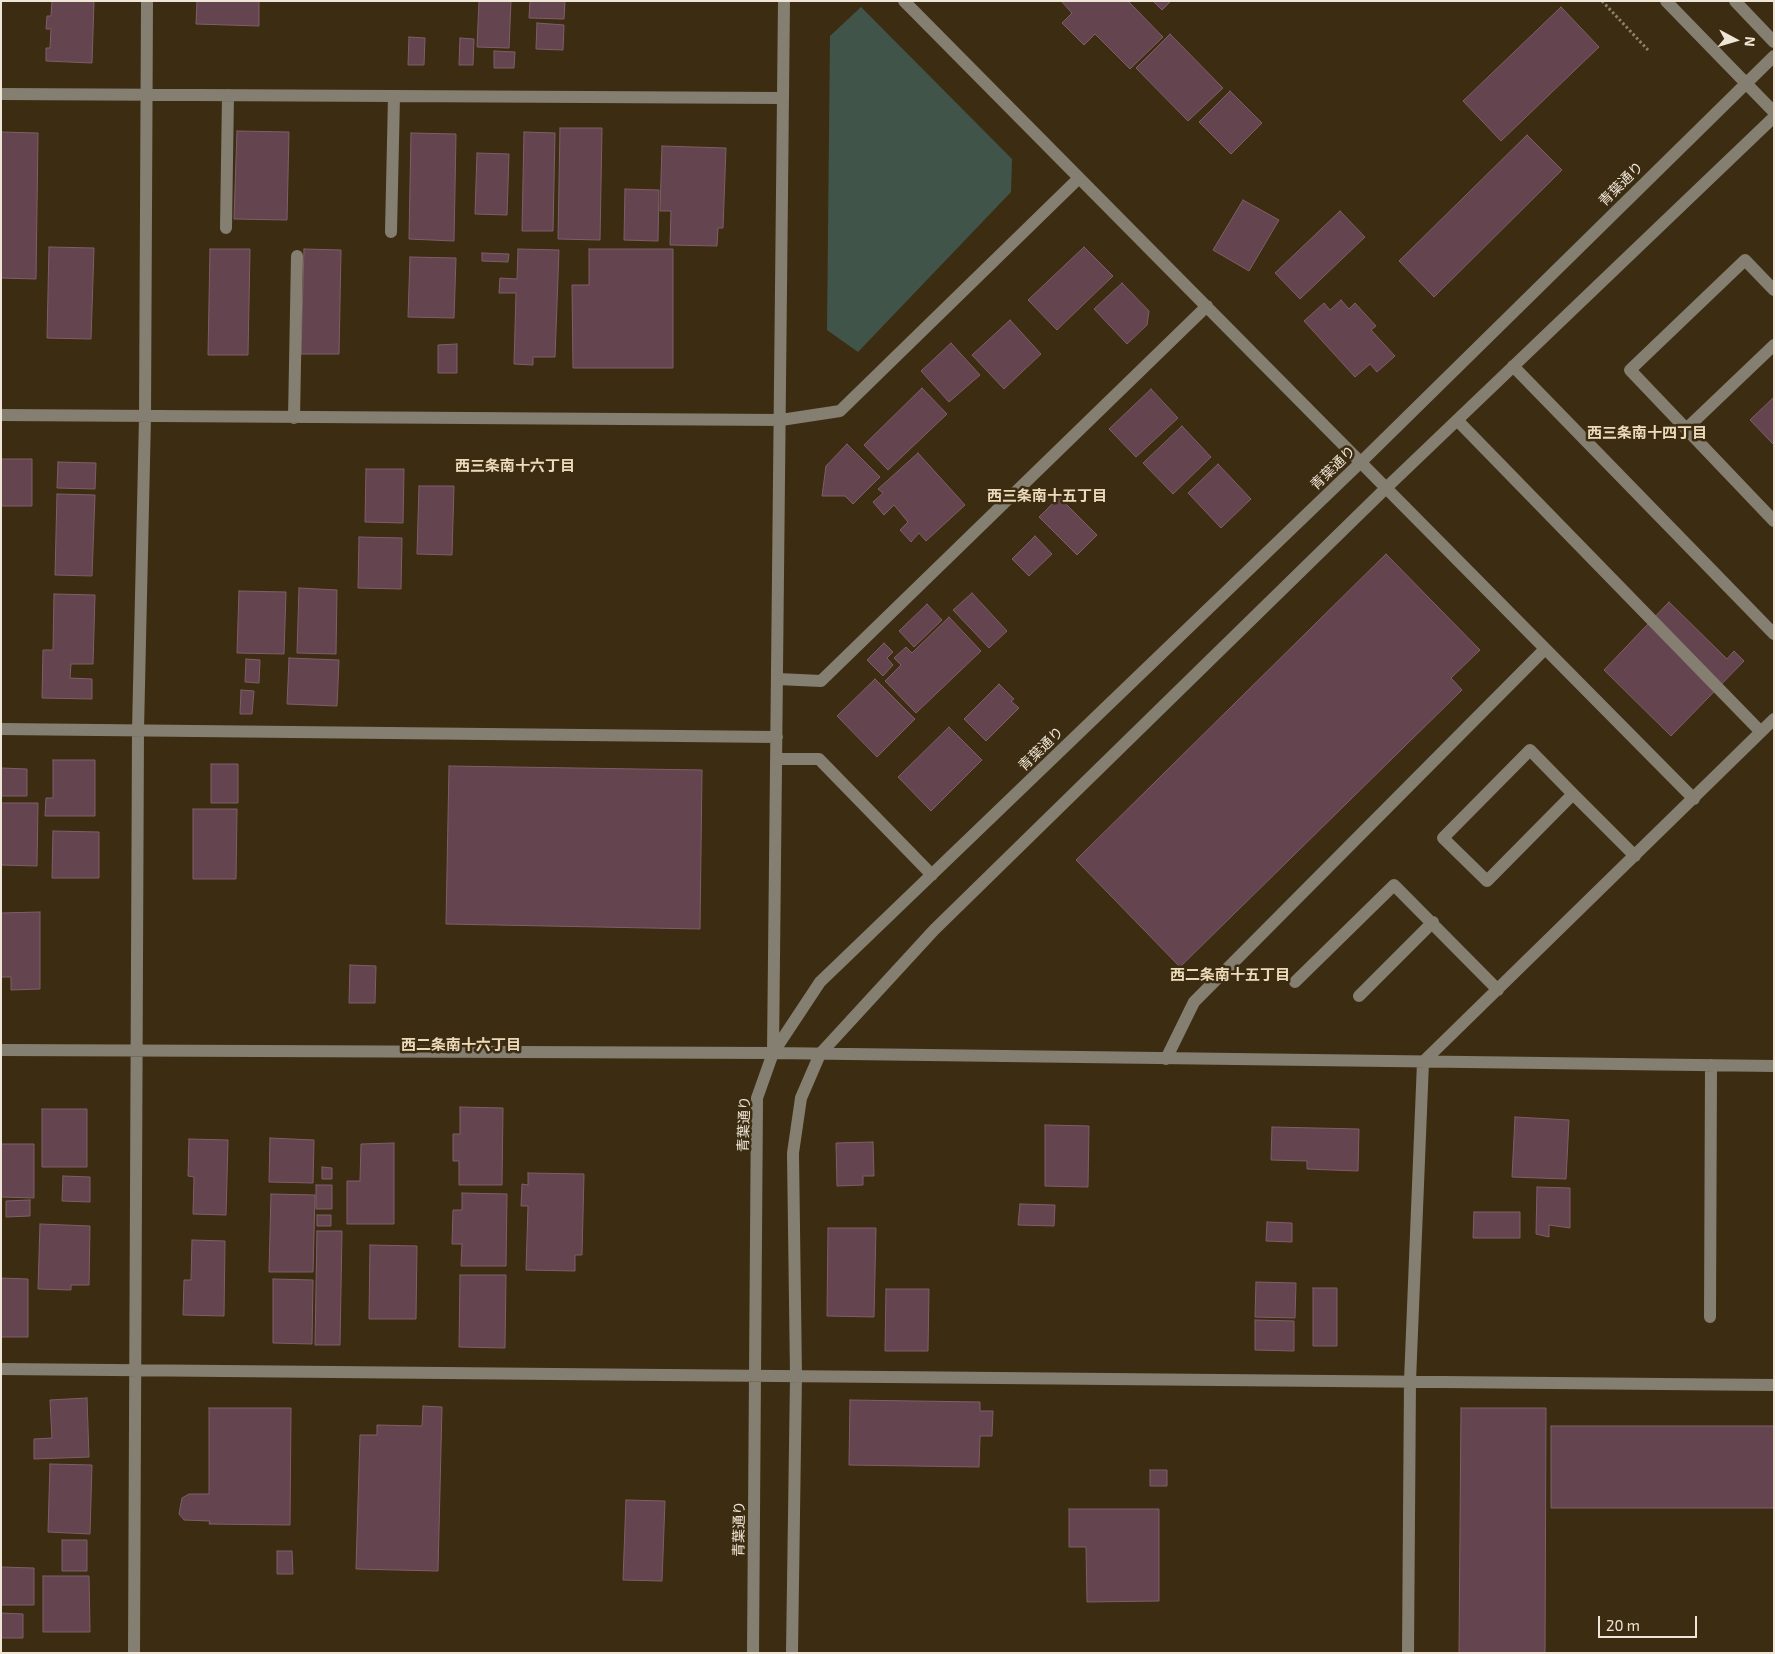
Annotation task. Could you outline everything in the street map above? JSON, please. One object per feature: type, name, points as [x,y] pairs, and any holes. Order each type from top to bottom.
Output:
[{"type":"street","points":[[134,1653],[137,1370],[138,730],[145,417],[147,1]]},
{"type":"street","points":[[773,1053],[784,1]]},
{"type":"street","points":[[904,1],[1694,799]]},
{"type":"street","points":[[1666,1],[1774,112]]},
{"type":"street","points":[[1735,1],[1774,42]]},
{"type":"street","name":"青葉通り","points":[[753,1653],[757,1098],[773,1053],[820,982],[1361,462],[1774,56]]},
{"type":"street","points":[[1,94],[782,98]]},
{"type":"street","points":[[226,228],[228,95]]},
{"type":"street","points":[[390,232],[394,96]]},
{"type":"street","points":[[792,1653],[796,1376],[793,1154],[801,1098],[820,1054],[934,930],[1385,489],[1774,117]]},
{"type":"street","points":[[1,415],[781,420],[840,411],[1079,178]]},
{"type":"street","points":[[294,418],[297,256]]},
{"type":"street","points":[[1774,290],[1745,260],[1630,370],[1774,521]]},
{"type":"street","points":[[778,679],[821,681],[1207,306]]},
{"type":"street","points":[[1686,429],[1774,345]]},
{"type":"street","points":[[1513,366],[1774,634]]},
{"type":"street","points":[[1457,420],[1761,732]]},
{"type":"street","points":[[1166,1059],[1194,1002],[1545,650]]},
{"type":"street","points":[[1408,1653],[1410,1381],[1423,1062],[1774,719]]},
{"type":"street","points":[[1,729],[777,737]]},
{"type":"street","points":[[1573,794],[1486,881],[1443,838],[1530,750],[1635,856]]},
{"type":"street","points":[[777,759],[818,759],[932,874]]},
{"type":"street","points":[[1294,982],[1394,884],[1498,990]]},
{"type":"street","points":[[1359,996],[1433,922]]},
{"type":"street","points":[[1,1050],[773,1053],[1774,1066]]},
{"type":"street","points":[[1710,1317],[1711,1065]]},
{"type":"street","points":[[1,1369],[1774,1385]]},
{"type":"path","points":[[1602,1],[1648,50]]},
{"type":"green space","points":[[861,7],[1012,159],[1011,192],[858,352],[827,330],[830,36]]},
{"type":"building","points":[[52,1],[94,1],[92,63],[46,61],[46,48],[50,48],[51,29],[46,29],[47,16],[51,16]]},
{"type":"building","points":[[197,1],[259,1],[259,26],[196,24]]},
{"type":"building","points":[[479,1],[511,1],[509,48],[477,47]]},
{"type":"building","points":[[530,1],[565,1],[564,19],[529,18]]},
{"type":"building","points":[[1061,1],[1128,1],[1163,37],[1130,69],[1095,34],[1084,45],[1062,23],[1072,13]]},
{"type":"building","points":[[1153,1],[1171,1],[1162,10]]},
{"type":"building","points":[[1561,7],[1599,47],[1501,141],[1463,101]]},
{"type":"building","points":[[537,23],[564,25],[563,50],[536,49]]},
{"type":"building","points":[[1170,34],[1223,88],[1188,121],[1136,68]]},
{"type":"building","points":[[409,37],[425,38],[424,65],[408,65]]},
{"type":"building","points":[[460,38],[474,39],[473,65],[459,65]]},
{"type":"building","points":[[494,51],[515,52],[514,68],[494,68]]},
{"type":"building","points":[[1230,91],[1262,123],[1231,154],[1199,122]]},
{"type":"building","points":[[560,128],[602,128],[600,240],[558,239]]},
{"type":"building","points":[[237,131],[289,132],[287,220],[234,219]]},
{"type":"building","points":[[1,132],[38,133],[36,279],[1,278]]},
{"type":"building","points":[[524,132],[555,133],[553,231],[522,231]]},
{"type":"building","points":[[411,133],[456,134],[454,241],[409,239]]},
{"type":"building","points":[[1527,135],[1562,170],[1434,297],[1399,261]]},
{"type":"building","points":[[662,146],[726,148],[723,228],[718,228],[717,246],[670,245],[671,211],[660,211]]},
{"type":"building","points":[[477,153],[509,154],[507,215],[475,214]]},
{"type":"building","points":[[625,189],[659,190],[658,241],[624,240]]},
{"type":"building","points":[[1243,200],[1279,220],[1249,271],[1213,250]]},
{"type":"building","points":[[1340,211],[1365,237],[1300,299],[1275,273]]},
{"type":"building","points":[[49,247],[94,248],[91,339],[47,338]]},
{"type":"building","points":[[1084,247],[1113,276],[1057,330],[1028,300]]},
{"type":"building","points":[[210,249],[250,249],[248,355],[208,355]]},
{"type":"building","points":[[304,249],[341,250],[339,354],[301,354]]},
{"type":"building","points":[[518,249],[559,250],[555,357],[533,357],[533,365],[514,364],[516,293],[499,293],[500,278],[517,279]]},
{"type":"building","points":[[589,249],[673,249],[673,368],[573,368],[572,285],[589,285]]},
{"type":"building","points":[[482,253],[509,254],[508,262],[482,261]]},
{"type":"building","points":[[410,257],[456,258],[454,318],[408,317]]},
{"type":"building","points":[[1122,283],[1149,311],[1147,325],[1127,344],[1094,309]]},
{"type":"building","points":[[1341,300],[1349,309],[1355,303],[1376,326],[1371,330],[1395,356],[1377,372],[1370,364],[1355,377],[1304,321],[1324,303],[1330,310]]},
{"type":"building","points":[[1010,320],[1041,354],[1004,389],[972,355]]},
{"type":"building","points":[[951,343],[980,375],[949,402],[921,371]]},
{"type":"building","points":[[457,344],[457,373],[438,373],[438,345]]},
{"type":"building","points":[[922,388],[947,414],[888,470],[864,445]]},
{"type":"building","points":[[1151,389],[1178,418],[1136,457],[1109,429]]},
{"type":"building","points":[[1774,397],[1774,445],[1750,420]]},
{"type":"building","points":[[1182,426],[1211,457],[1173,494],[1143,463]]},
{"type":"building","points":[[847,444],[880,477],[853,504],[845,496],[822,496],[826,466]]},
{"type":"building","points":[[918,453],[965,505],[926,541],[919,533],[911,542],[900,530],[908,522],[894,505],[884,515],[873,502],[883,493],[878,489]]},
{"type":"building","points":[[1,459],[32,459],[32,506],[1,506]]},
{"type":"building","points":[[58,462],[96,463],[95,489],[57,488]]},
{"type":"building","points":[[1218,464],[1251,499],[1221,528],[1188,493]]},
{"type":"building","points":[[366,469],[404,469],[403,523],[365,522]]},
{"type":"building","points":[[419,486],[454,486],[452,555],[417,554]]},
{"type":"building","points":[[57,494],[95,495],[92,576],[55,575]]},
{"type":"building","points":[[1059,497],[1097,535],[1077,555],[1039,517]]},
{"type":"building","points":[[1035,536],[1052,554],[1029,576],[1012,559]]},
{"type":"building","points":[[359,537],[402,538],[401,589],[358,588]]},
{"type":"building","points":[[1386,554],[1480,650],[1451,678],[1462,690],[1180,967],[1076,860]]},
{"type":"building","points":[[299,588],[337,590],[336,654],[297,653]]},
{"type":"building","points":[[239,591],[286,592],[284,654],[237,653]]},
{"type":"building","points":[[972,593],[1007,631],[989,648],[953,610]]},
{"type":"building","points":[[54,594],[95,595],[93,664],[71,664],[70,678],[92,679],[92,699],[42,698],[43,650],[53,650]]},
{"type":"building","points":[[1669,602],[1727,659],[1734,651],[1744,661],[1671,736],[1604,670]]},
{"type":"building","points":[[927,604],[942,620],[914,647],[899,631]]},
{"type":"building","points":[[949,617],[981,651],[916,713],[885,681],[901,665],[894,658],[906,647],[912,653]]},
{"type":"building","points":[[884,643],[893,652],[887,658],[893,665],[883,676],[867,660]]},
{"type":"building","points":[[289,658],[339,660],[337,706],[287,704]]},
{"type":"building","points":[[246,659],[260,660],[259,683],[245,682]]},
{"type":"building","points":[[875,679],[915,719],[877,757],[837,716]]},
{"type":"building","points":[[999,684],[1014,699],[1011,701],[1019,708],[986,741],[964,719]]},
{"type":"building","points":[[241,690],[254,691],[252,714],[240,714]]},
{"type":"building","points":[[949,727],[982,760],[931,811],[898,777]]},
{"type":"building","points":[[53,760],[95,760],[95,816],[45,816],[46,798],[53,798]]},
{"type":"building","points":[[211,764],[238,764],[238,803],[211,803]]},
{"type":"building","points":[[449,766],[702,770],[700,929],[446,924]]},
{"type":"building","points":[[1,768],[27,769],[27,796],[1,796]]},
{"type":"building","points":[[1,803],[38,803],[37,866],[1,865]]},
{"type":"building","points":[[193,809],[237,809],[236,879],[193,879]]},
{"type":"building","points":[[53,831],[99,832],[99,878],[52,878]]},
{"type":"building","points":[[40,912],[40,989],[11,990],[11,977],[1,977],[1,913]]},
{"type":"building","points":[[350,965],[376,966],[375,1003],[349,1003]]},
{"type":"building","points":[[460,1107],[503,1108],[502,1185],[459,1185],[459,1161],[453,1161],[453,1134],[460,1134]]},
{"type":"building","points":[[42,1109],[87,1109],[87,1167],[42,1167]]},
{"type":"building","points":[[1515,1117],[1569,1120],[1566,1179],[1512,1177]]},
{"type":"building","points":[[1045,1125],[1089,1126],[1088,1187],[1045,1186]]},
{"type":"building","points":[[1272,1127],[1359,1129],[1358,1171],[1307,1169],[1307,1161],[1271,1160]]},
{"type":"building","points":[[270,1138],[314,1140],[313,1183],[269,1182]]},
{"type":"building","points":[[189,1139],[228,1140],[226,1215],[193,1214],[194,1177],[188,1176]]},
{"type":"building","points":[[873,1142],[874,1176],[863,1176],[863,1185],[837,1186],[836,1143]]},
{"type":"building","points":[[394,1143],[394,1224],[347,1224],[347,1181],[360,1181],[361,1144]]},
{"type":"building","points":[[1,1144],[34,1144],[34,1198],[1,1197]]},
{"type":"building","points":[[322,1167],[332,1168],[332,1179],[322,1179]]},
{"type":"building","points":[[528,1173],[584,1174],[582,1255],[575,1255],[575,1271],[526,1270],[528,1206],[521,1206],[522,1184],[528,1185]]},
{"type":"building","points":[[63,1176],[90,1177],[90,1202],[62,1201]]},
{"type":"building","points":[[316,1185],[332,1185],[332,1209],[316,1209]]},
{"type":"building","points":[[1537,1187],[1570,1188],[1570,1228],[1549,1225],[1549,1237],[1536,1234]]},
{"type":"building","points":[[462,1193],[507,1194],[506,1266],[461,1266],[462,1244],[452,1244],[453,1210],[462,1210]]},
{"type":"building","points":[[271,1194],[315,1195],[313,1272],[269,1272]]},
{"type":"building","points":[[30,1200],[30,1216],[6,1217],[6,1201]]},
{"type":"building","points":[[1020,1204],[1055,1205],[1054,1226],[1018,1225]]},
{"type":"building","points":[[1474,1212],[1520,1212],[1520,1238],[1473,1238]]},
{"type":"building","points":[[317,1215],[331,1215],[331,1226],[317,1226]]},
{"type":"building","points":[[1267,1222],[1292,1223],[1292,1242],[1266,1241]]},
{"type":"building","points":[[40,1224],[90,1226],[89,1285],[71,1285],[71,1290],[38,1289]]},
{"type":"building","points":[[828,1228],[876,1228],[874,1317],[827,1316]]},
{"type":"building","points":[[317,1231],[342,1231],[340,1345],[315,1345]]},
{"type":"building","points":[[192,1240],[225,1241],[224,1316],[183,1315],[184,1280],[191,1280]]},
{"type":"building","points":[[370,1245],[417,1246],[416,1319],[369,1319]]},
{"type":"building","points":[[460,1275],[506,1275],[505,1348],[459,1347]]},
{"type":"building","points":[[1,1278],[28,1279],[28,1337],[1,1337]]},
{"type":"building","points":[[273,1279],[313,1280],[312,1344],[273,1343]]},
{"type":"building","points":[[1256,1282],[1296,1283],[1295,1318],[1255,1317]]},
{"type":"building","points":[[1313,1288],[1337,1288],[1337,1346],[1313,1346]]},
{"type":"building","points":[[886,1289],[929,1289],[928,1351],[885,1351]]},
{"type":"building","points":[[1255,1320],[1294,1321],[1294,1351],[1255,1350]]},
{"type":"building","points":[[87,1398],[89,1457],[34,1459],[34,1439],[52,1438],[50,1400]]},
{"type":"building","points":[[850,1400],[980,1402],[980,1411],[993,1411],[992,1436],[980,1436],[979,1467],[849,1465]]},
{"type":"building","points":[[423,1406],[442,1407],[438,1571],[356,1569],[360,1435],[377,1435],[377,1425],[422,1426]]},
{"type":"building","points":[[209,1408],[291,1408],[290,1525],[209,1524],[210,1521],[184,1520],[179,1514],[182,1498],[189,1494],[209,1494]]},
{"type":"building","points":[[1461,1408],[1546,1408],[1545,1653],[1459,1653]]},
{"type":"building","points":[[1551,1426],[1774,1426],[1774,1508],[1551,1508]]},
{"type":"building","points":[[50,1464],[92,1465],[90,1534],[48,1532]]},
{"type":"building","points":[[1150,1470],[1167,1470],[1167,1486],[1150,1486]]},
{"type":"building","points":[[626,1500],[665,1501],[662,1581],[623,1580]]},
{"type":"building","points":[[1069,1509],[1159,1509],[1159,1601],[1087,1602],[1086,1547],[1069,1547]]},
{"type":"building","points":[[62,1540],[87,1540],[87,1571],[62,1571]]},
{"type":"building","points":[[277,1551],[292,1551],[293,1574],[277,1574]]},
{"type":"building","points":[[1,1567],[34,1568],[34,1605],[1,1605]]},
{"type":"building","points":[[43,1576],[89,1576],[90,1632],[43,1632]]},
{"type":"building","points":[[1,1613],[23,1614],[23,1638],[1,1638]]},
{"type":"district","name":"西三条南十四丁目","points":[[1647,433]]},
{"type":"district","name":"西三条南十六丁目","points":[[515,466]]},
{"type":"district","name":"西三条南十五丁目","points":[[1047,496]]},
{"type":"district","name":"西二条南十五丁目","points":[[1230,975]]},
{"type":"district","name":"西二条南十六丁目","points":[[461,1045]]}]
